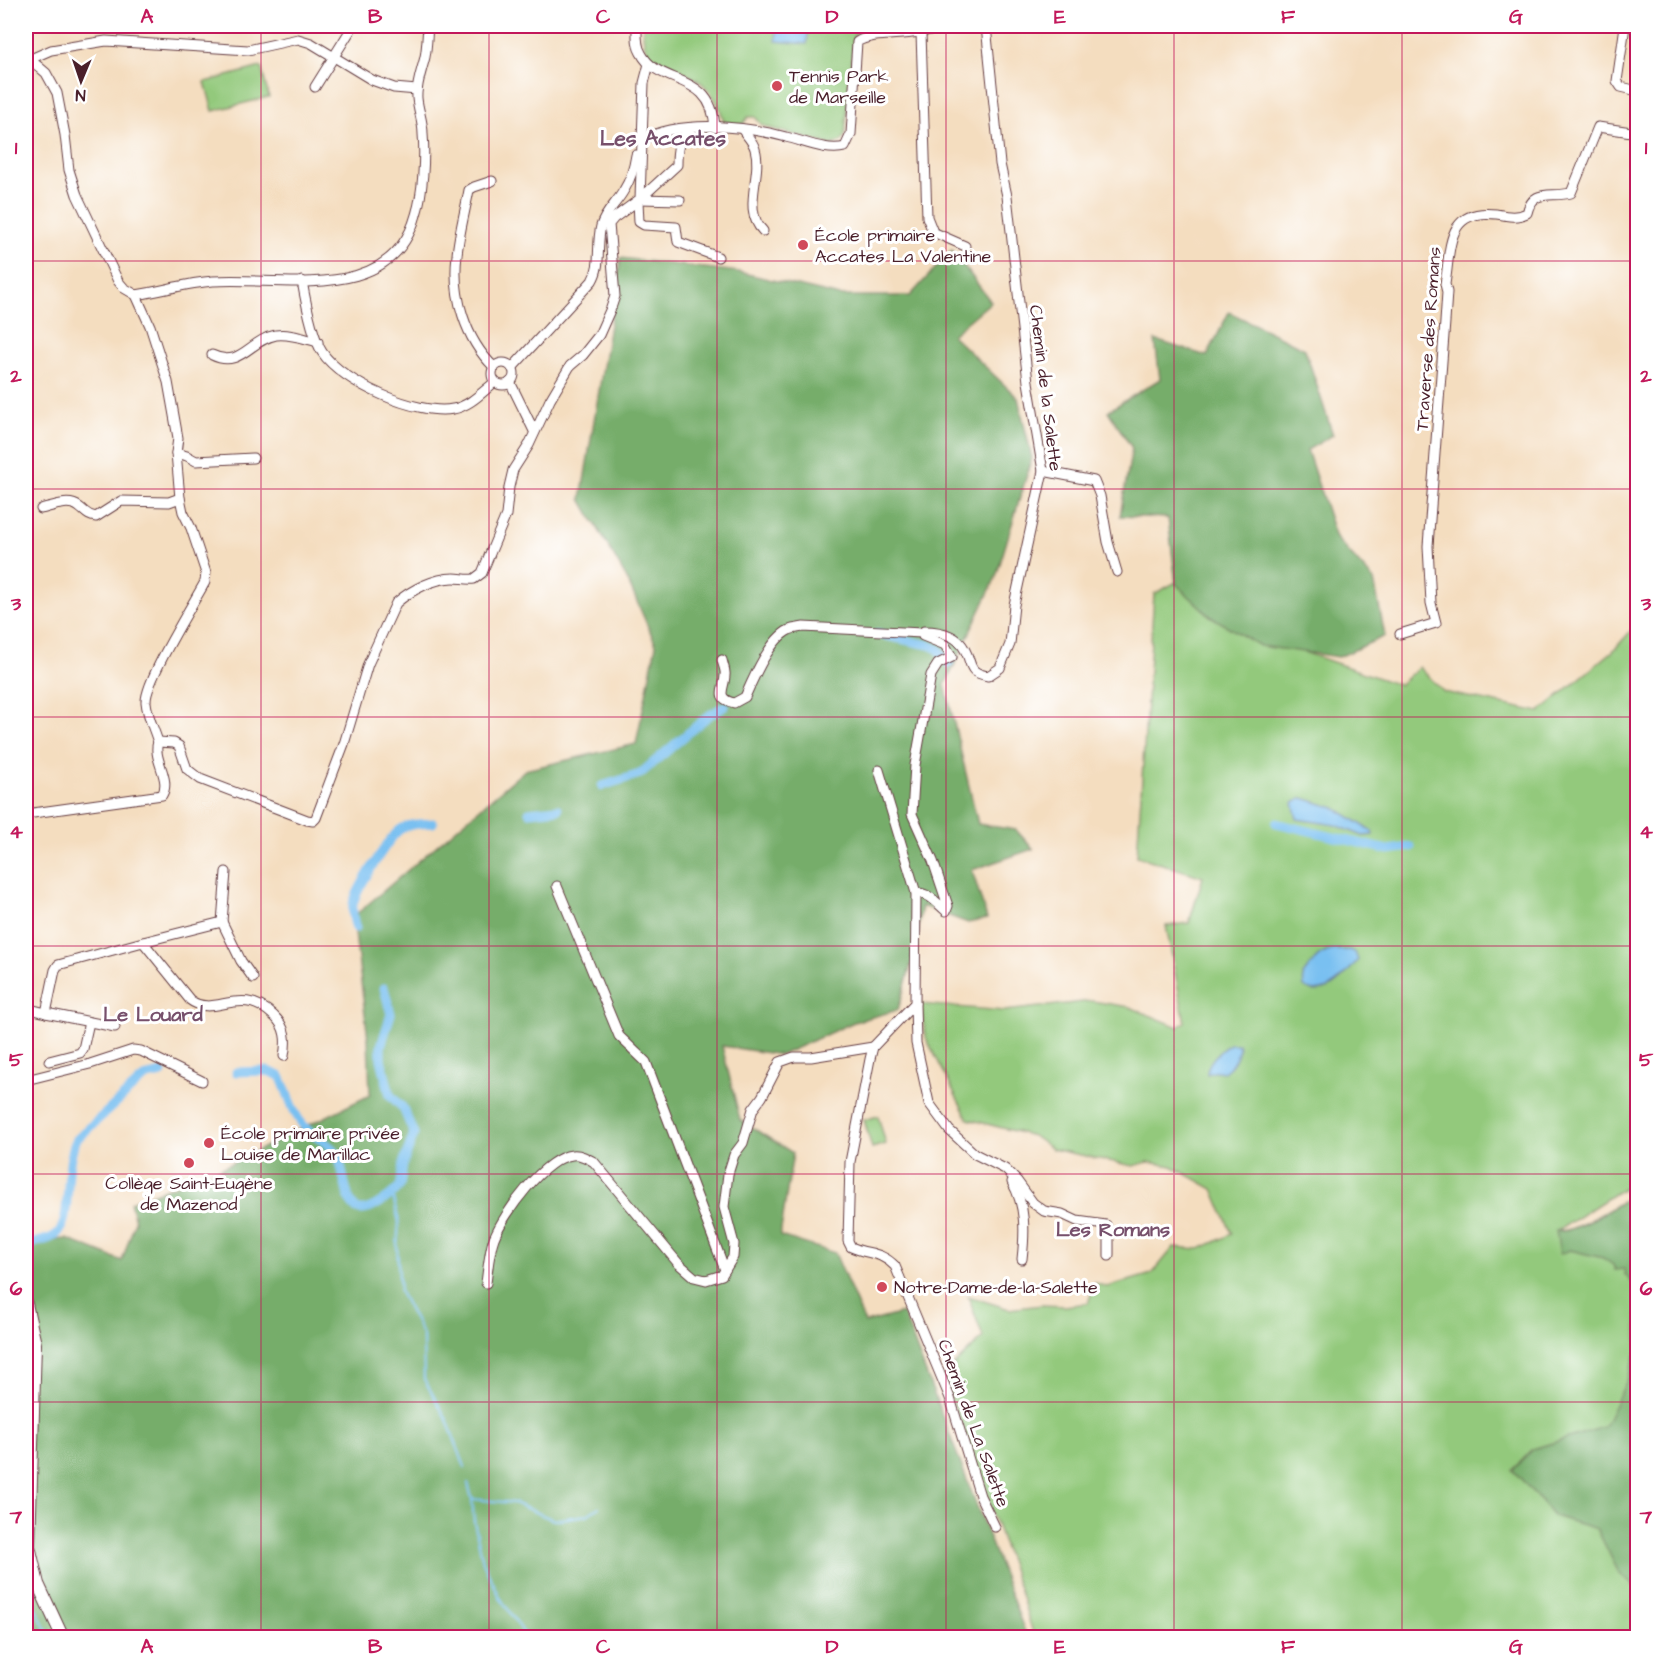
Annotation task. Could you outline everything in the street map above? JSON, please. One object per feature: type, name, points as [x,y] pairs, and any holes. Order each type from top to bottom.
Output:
[{"type":"main road","points":[[26,1304],[35,1344],[29,1546],[38,1584],[63,1638]]},
{"type":"street","points":[[315,87],[353,26]]},
{"type":"street","points":[[136,295],[211,281],[345,279],[363,274],[381,265],[401,246],[416,216],[422,174],[423,132],[417,90],[425,55],[428,26]]},
{"type":"street","points":[[637,26],[637,44],[649,64],[686,82],[701,93],[711,107],[715,128]]},
{"type":"street","points":[[512,368],[584,291],[598,272],[598,247],[602,225],[607,213],[624,191],[634,169],[641,143],[663,132],[692,127],[758,130],[832,148],[845,147],[851,134],[857,42],[869,37],[921,33],[939,26]]},
{"type":"street","name":"Chemin de la Salette","points":[[922,633],[924,631],[943,632],[954,637],[965,649],[969,666],[977,674],[988,676],[1000,668],[1010,644],[1014,605],[1043,471],[1028,382],[1006,196],[1000,164],[986,26]]},
{"type":"street","points":[[1625,26],[1617,81],[1621,87],[1638,91]]},
{"type":"street","points":[[921,33],[927,217],[933,232],[965,246]]},
{"type":"street","points":[[27,59],[51,50],[106,41],[248,51],[298,39],[311,43],[382,85],[417,90]]},
{"type":"street","points":[[26,814],[162,795],[165,791],[165,782],[156,748],[158,742],[146,702],[147,694],[156,670],[205,582],[206,573],[191,528],[183,513],[176,453],[178,438],[168,382],[150,326],[136,295],[118,282],[85,215],[69,170],[57,93],[46,73],[27,59]]},
{"type":"street","points":[[649,64],[644,83],[639,222],[644,225],[676,227],[678,242],[718,257]]},
{"type":"street","points":[[158,742],[174,743],[179,746],[187,770],[200,779],[282,811],[313,821],[316,818],[344,744],[368,664],[396,603],[431,582],[456,578],[474,579],[482,573],[506,515],[510,476],[529,445],[534,431],[570,366],[583,355],[599,335],[615,296],[609,224],[677,165],[677,147],[692,127]]},
{"type":"street","name":"Traverse des Romans","points":[[1400,634],[1436,623],[1431,603],[1428,546],[1447,292],[1445,284],[1455,230],[1465,218],[1474,214],[1520,217],[1527,213],[1534,198],[1542,195],[1571,194],[1598,127],[1638,133]]},
{"type":"street","points":[[642,128],[663,132]]},
{"type":"street","points":[[742,129],[756,150],[753,209],[758,225],[763,231]]},
{"type":"street","points":[[492,182],[469,190],[456,271],[459,302],[465,322],[485,358],[494,367]]},
{"type":"street","points":[[639,200],[680,200]]},
{"type":"street","points":[[598,272],[613,271]]},
{"type":"street","points":[[302,281],[322,352],[352,380],[377,393],[426,408],[451,410],[462,407],[495,382]]},
{"type":"street","points":[[212,355],[222,360],[235,358],[263,339],[278,335],[300,337],[318,342]]},
{"type":"street","points":[[504,363],[512,368],[514,373],[510,382],[502,385],[495,382],[492,374],[494,367],[504,363]]},
{"type":"street","points":[[510,382],[534,431]]},
{"type":"street","points":[[176,453],[196,461],[253,458]]},
{"type":"street","points":[[1043,471],[1094,481],[1100,496],[1108,542],[1117,572]]},
{"type":"street","points":[[41,509],[65,503],[73,504],[88,515],[96,517],[121,501],[169,501],[180,498]]},
{"type":"street","points":[[722,660],[726,675],[721,688],[722,695],[727,701],[734,703],[745,697],[756,672],[776,642],[789,630],[812,627],[922,633],[923,636],[945,645],[951,652],[952,657],[938,664],[931,675],[915,765],[912,814],[933,861],[948,906],[946,911],[928,896],[916,893]]},
{"type":"street","points":[[879,770],[916,893],[916,1042],[929,1103],[937,1116],[963,1144],[975,1154],[1005,1169],[1033,1203],[1044,1211],[1062,1214],[1077,1221],[1106,1225],[1109,1234],[1109,1256]]},
{"type":"street","points":[[226,872],[222,922],[241,961],[253,978]]},
{"type":"street","points":[[557,886],[619,1036],[646,1062],[725,1269]]},
{"type":"street","points":[[46,1013],[58,965],[222,922]]},
{"type":"street","points":[[143,942],[190,1000],[197,1005],[210,1006],[241,1001],[252,1002],[264,1007],[280,1022],[286,1042],[284,1056]]},
{"type":"street","name":"Chemin de La Salette","points":[[915,1003],[873,1047],[862,1092],[850,1161],[848,1241],[851,1247],[886,1257],[895,1266],[950,1398],[980,1496],[995,1527]]},
{"type":"street","points":[[26,1008],[115,1028]]},
{"type":"street","points":[[49,1061],[80,1053],[89,1022]]},
{"type":"street","points":[[486,1283],[494,1238],[509,1210],[534,1179],[561,1159],[572,1155],[585,1157],[594,1162],[678,1263],[694,1277],[706,1280],[722,1275],[733,1257],[734,1250],[724,1208],[728,1174],[734,1155],[743,1143],[753,1109],[762,1097],[780,1062],[794,1057],[811,1057],[873,1047]]},
{"type":"street","points":[[26,1080],[90,1064],[133,1050],[141,1051],[202,1081]]},
{"type":"street","points":[[1005,1169],[1023,1208],[1025,1237],[1022,1259]]},
{"type":"green space","name":"Tennis Park de Marseille","points":[[643,26],[914,26],[914,28],[854,34],[845,135],[842,141],[832,145],[769,128],[762,125],[755,117],[748,117],[743,124],[733,125],[724,122],[721,110],[711,92],[688,74],[655,59],[648,53],[643,38]]},
{"type":"green space","points":[[261,67],[269,97],[213,111],[205,82]]},
{"type":"green space","points":[[952,250],[991,302],[952,335],[1018,398],[1032,458],[996,577],[945,685],[978,824],[1016,830],[1033,849],[972,870],[987,919],[968,923],[922,906],[913,958],[898,1010],[854,1022],[781,1055],[722,1046],[740,1120],[793,1153],[780,1236],[835,1253],[865,1323],[903,1313],[1027,1637],[26,1637],[26,1249],[53,1240],[67,1239],[122,1261],[135,1221],[130,1202],[222,1168],[370,1095],[368,1039],[353,917],[525,770],[636,744],[656,645],[627,579],[581,499],[621,258],[739,272],[840,296],[910,296]]},
{"type":"green space","points":[[1229,312],[1305,349],[1333,435],[1307,450],[1336,538],[1374,580],[1385,636],[1339,657],[1260,646],[1210,616],[1176,584],[1168,518],[1120,516],[1132,448],[1108,411],[1160,379],[1155,340],[1207,356]]},
{"type":"green space","points":[[1176,582],[1304,652],[1399,685],[1419,667],[1444,692],[1539,712],[1613,651],[1637,624],[1637,1179],[1557,1231],[1564,1231],[1585,1223],[1637,1192],[1637,1637],[1034,1636],[943,1376],[983,1337],[968,1296],[1009,1309],[1088,1303],[1095,1283],[1107,1287],[1152,1274],[1174,1247],[1200,1249],[1232,1234],[1213,1189],[1172,1166],[1148,1162],[1133,1166],[1052,1149],[1033,1136],[968,1119],[926,1038],[920,1004],[1005,1011],[1092,1001],[1130,1007],[1178,1027],[1185,1022],[1166,926],[1189,923],[1203,877],[1137,856],[1154,594]]},
{"type":"green space","points":[[878,1116],[886,1144],[872,1148],[864,1120]]},
{"type":"green space","points":[[1637,1192],[1637,1287],[1625,1275],[1624,1269],[1615,1270],[1613,1265],[1603,1258],[1570,1250],[1560,1254],[1556,1231],[1564,1231],[1585,1223]]},
{"type":"green space","points":[[1637,1351],[1638,1589],[1619,1573],[1597,1529],[1554,1516],[1513,1470],[1533,1449],[1604,1427],[1626,1382]]},
{"type":"water","points":[[777,29],[808,32],[807,44],[776,41]]},
{"type":"water","points":[[1303,798],[1335,808],[1372,831],[1373,835],[1363,836],[1336,825],[1297,819],[1293,803]]},
{"type":"water","points":[[1335,950],[1355,952],[1358,960],[1348,972],[1327,988],[1319,991],[1304,987],[1303,975],[1313,962],[1320,955]]},
{"type":"water","points":[[1230,1044],[1238,1044],[1239,1048],[1232,1064],[1224,1072],[1217,1071],[1207,1074],[1209,1065],[1215,1057]]},
{"type":"waterway","points":[[877,634],[929,645],[938,649],[949,663]]},
{"type":"waterway","points":[[602,786],[640,774],[708,716],[725,706]]},
{"type":"waterway","points":[[529,812],[558,809]]},
{"type":"waterway","points":[[356,928],[353,919],[355,897],[389,841],[405,827],[433,823]]},
{"type":"waterway","points":[[1276,823],[1388,850],[1411,847]]},
{"type":"waterway","points":[[236,1072],[268,1071],[280,1076],[300,1121],[332,1148],[338,1157],[347,1193],[353,1205],[362,1210],[374,1206],[400,1186],[403,1164],[414,1134],[403,1108],[390,1095],[381,1059],[381,1046],[391,1014],[384,988]]},
{"type":"waterway","points":[[26,1245],[50,1238],[62,1227],[67,1204],[70,1161],[77,1139],[140,1081],[148,1076],[162,1073]]},
{"type":"waterway","points":[[392,1193],[399,1222],[397,1246],[400,1292],[423,1336],[424,1379],[447,1420],[465,1467]]},
{"type":"waterway","points":[[468,1483],[472,1499],[514,1503],[554,1520],[587,1515],[599,1507]]},
{"type":"waterway","points":[[472,1499],[474,1521],[483,1562],[501,1599],[527,1638]]},
{"type":"waterway","points":[[26,1589],[50,1638]]},
{"type":"place","name":"Tennis Park de Marseille","points":[[777,86]]},
{"type":"place","name":"École primaire Accates La Valentine","points":[[803,245]]},
{"type":"place","name":"École primaire privée Louise de Marillac","points":[[209,1143]]},
{"type":"place","name":"Collège Saint-Eugène de Mazenod","points":[[189,1163]]},
{"type":"place","name":"Notre-Dame-de-la-Salette","points":[[882,1287]]},
{"type":"district","name":"Les Accates","points":[[663,138]]},
{"type":"district","name":"Le Louard","points":[[153,1014]]},
{"type":"district","name":"Les Romans","points":[[1113,1229]]}]
